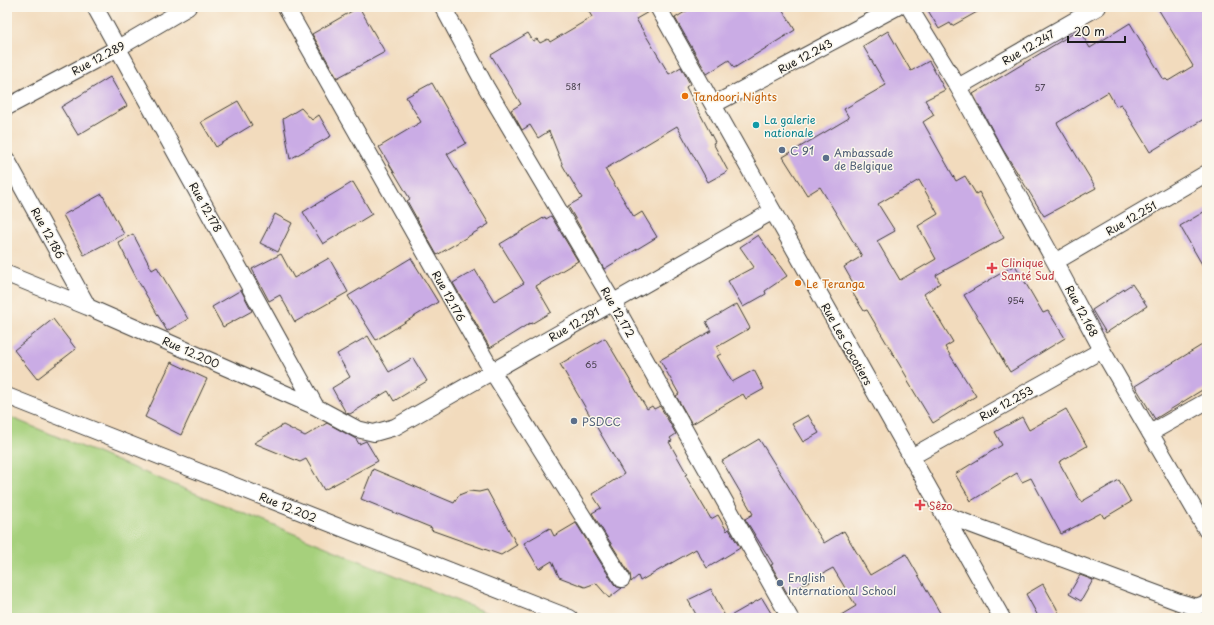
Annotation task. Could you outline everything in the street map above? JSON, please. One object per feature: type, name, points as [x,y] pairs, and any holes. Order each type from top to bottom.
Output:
[{"type":"street","name":"Rue 12.178","points":[[95,7],[316,407]]},
{"type":"street","name":"Rue 12.289","points":[[7,107],[118,48],[188,7]]},
{"type":"street","name":"Rue 12.176","points":[[286,7],[492,371],[622,579]]},
{"type":"street","name":"Rue 12.172","points":[[443,7],[486,87],[613,302],[790,618]]},
{"type":"street","name":"Rue Les Cocotiers","points":[[658,7],[1002,618]]},
{"type":"street","name":"Rue 12.243","points":[[713,105],[897,7]]},
{"type":"street","name":"Rue 12.168","points":[[910,7],[958,87],[1056,262],[1102,350],[1207,531]]},
{"type":"street","name":"Rue 12.247","points":[[958,87],[1098,7]]},
{"type":"street","name":"Rue 12.186","points":[[7,160],[88,307]]},
{"type":"street","name":"Rue 12.251","points":[[1056,262],[1207,173]]},
{"type":"street","name":"Rue 12.291","points":[[374,433],[395,427],[773,211]]},
{"type":"street","name":"Rue 12.200","points":[[7,274],[88,307],[316,407],[357,429],[374,433]]},
{"type":"street","name":"Rue 12.253","points":[[911,457],[1102,350]]},
{"type":"street","name":"Rue 12.202","points":[[7,396],[570,618]]},
{"type":"street","points":[[1150,433],[1207,401]]},
{"type":"street","points":[[943,514],[1179,602],[1196,607],[1207,603]]},
{"type":"green space","points":[[7,416],[499,618],[7,618]]},
{"type":"building","points":[[359,7],[385,52],[337,78],[312,34]]},
{"type":"building","points":[[586,7],[649,7],[650,11],[636,19],[669,74],[681,67],[690,84],[686,87],[715,142],[713,143],[728,171],[708,182],[677,126],[605,169],[634,217],[642,212],[657,237],[604,269],[568,206],[582,198],[563,166],[549,131],[538,138],[530,125],[522,130],[511,110],[521,104],[491,55],[528,33],[533,41],[537,39],[540,43],[548,39],[550,42],[592,17]]},
{"type":"building","points":[[693,7],[781,7],[795,30],[734,68],[729,60],[707,74],[675,18]]},
{"type":"building","points":[[926,7],[986,7],[952,26],[950,23],[939,29]]},
{"type":"building","points":[[1157,7],[1201,7],[1207,16],[1207,117],[1150,152],[1121,104],[1116,106],[1108,92],[1057,123],[1096,188],[1044,216],[1002,148],[973,94],[1079,30],[1090,48],[1130,23],[1164,80],[1166,79],[1168,81],[1193,66]]},
{"type":"building","points":[[888,31],[911,71],[929,61],[945,90],[925,100],[934,115],[923,122],[956,181],[965,176],[976,194],[979,192],[1004,238],[936,275],[940,283],[924,294],[953,342],[945,347],[976,396],[933,423],[867,310],[864,311],[852,292],[857,290],[844,267],[862,256],[820,187],[807,195],[783,157],[849,118],[844,109],[886,85],[863,46]],"holes":[[[919,180],[938,214],[918,226],[936,259],[900,280],[877,241],[895,231],[878,204]]]},
{"type":"building","points":[[110,77],[127,106],[78,135],[61,107]]},
{"type":"building","points":[[432,83],[466,143],[447,154],[489,224],[437,255],[407,201],[410,199],[379,147],[421,122],[406,97]]},
{"type":"building","points":[[238,101],[252,125],[216,147],[201,122]]},
{"type":"building","points":[[301,108],[312,120],[319,115],[331,136],[290,159],[283,119]]},
{"type":"building","points":[[353,182],[372,214],[323,244],[303,212]]},
{"type":"building","points":[[102,194],[124,234],[84,255],[63,215]]},
{"type":"building","points":[[1207,210],[1207,273],[1180,226]]},
{"type":"building","points":[[275,214],[292,223],[278,252],[260,243]]},
{"type":"building","points":[[551,216],[578,261],[536,286],[551,312],[531,324],[530,323],[490,348],[453,283],[475,270],[494,301],[524,283],[500,244],[545,217],[546,219]]},
{"type":"building","points":[[133,234],[152,270],[157,267],[188,319],[167,331],[137,279],[118,242]]},
{"type":"building","points":[[758,235],[787,276],[765,291],[766,294],[743,307],[728,281],[754,267],[740,247]]},
{"type":"building","points":[[281,254],[294,278],[329,258],[348,292],[295,322],[280,295],[269,301],[252,269]]},
{"type":"building","points":[[411,258],[438,302],[376,340],[348,296]]},
{"type":"building","points":[[1015,265],[1043,313],[1048,311],[1065,338],[1010,372],[964,295]]},
{"type":"building","points":[[1132,284],[1147,306],[1106,333],[1092,310]]},
{"type":"building","points":[[241,290],[252,311],[223,327],[212,307]]},
{"type":"building","points":[[737,304],[750,328],[717,347],[721,354],[717,356],[732,382],[754,370],[764,389],[746,399],[743,394],[692,424],[676,396],[679,394],[660,360],[711,331],[706,322]]},
{"type":"building","points":[[53,319],[76,349],[37,379],[14,350]]},
{"type":"building","points":[[368,336],[389,372],[413,358],[427,381],[394,401],[388,391],[350,414],[346,413],[332,388],[350,377],[337,354]]},
{"type":"building","points":[[605,338],[647,409],[652,406],[654,409],[660,406],[676,434],[670,438],[672,441],[669,442],[687,474],[685,475],[711,519],[718,515],[727,531],[729,529],[740,548],[707,568],[696,549],[640,581],[638,576],[631,582],[630,574],[592,513],[601,508],[592,494],[624,474],[560,364]]},
{"type":"building","points":[[1207,342],[1207,387],[1155,419],[1135,386]]},
{"type":"building","points":[[171,362],[207,379],[181,435],[145,417]]},
{"type":"building","points":[[1066,409],[1087,446],[1059,462],[1081,502],[1119,480],[1131,502],[1104,518],[1101,513],[1061,534],[1031,478],[1022,482],[1017,473],[971,501],[955,474],[1002,445],[995,432],[1022,417],[1029,430]]},
{"type":"building","points":[[808,415],[819,433],[803,442],[792,424]]},
{"type":"building","points":[[327,423],[356,439],[359,444],[366,441],[378,461],[324,490],[306,459],[300,462],[254,443],[283,425],[305,436]]},
{"type":"building","points":[[759,439],[824,543],[844,531],[870,575],[906,554],[943,618],[836,618],[856,606],[833,568],[787,593],[771,565],[773,564],[745,519],[753,514],[722,461]]},
{"type":"building","points":[[373,469],[454,503],[459,495],[469,491],[479,492],[487,490],[517,545],[501,555],[431,530],[432,528],[361,499]]},
{"type":"building","points":[[576,523],[614,584],[617,587],[622,588],[609,598],[596,583],[585,587],[559,577],[552,561],[539,569],[524,543],[550,528],[554,536]]},
{"type":"building","points":[[1080,575],[1093,580],[1081,601],[1069,594]]},
{"type":"building","points":[[1043,584],[1061,618],[1039,618],[1026,594]]},
{"type":"building","points":[[711,589],[726,618],[698,618],[688,600]]},
{"type":"building","points":[[762,598],[774,618],[727,618]]},
{"type":"place","name":"Tandoori Nights","points":[[685,96]]},
{"type":"place","name":"La galerie nationale","points":[[756,125]]},
{"type":"place","name":"C 91","points":[[782,150]]},
{"type":"place","name":"Ambassade de Belgique","points":[[826,158]]},
{"type":"place","name":"Clinique Santé Sud","points":[[992,268]]},
{"type":"place","name":"Le Teranga","points":[[798,283]]},
{"type":"place","name":"PSDCC","points":[[574,421]]},
{"type":"place","name":"Sêzo","points":[[920,505]]},
{"type":"place","name":"English International School","points":[[780,583]]}]
